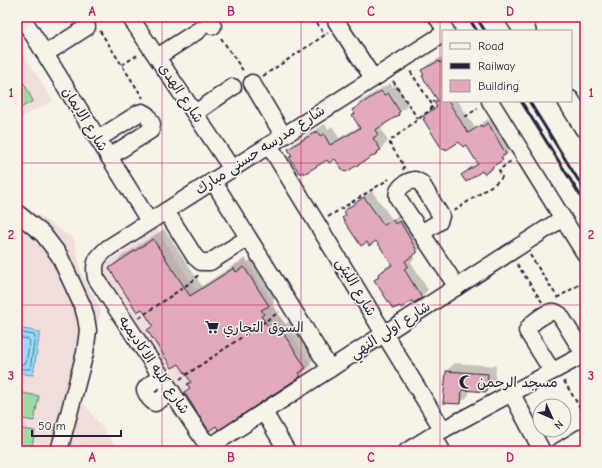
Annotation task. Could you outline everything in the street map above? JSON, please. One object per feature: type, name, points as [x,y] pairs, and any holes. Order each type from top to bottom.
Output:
[{"type":"main road","points":[[516,17],[524,30]]},
{"type":"main road","points":[[529,17],[536,30]]},
{"type":"main road","points":[[572,89],[585,110]]},
{"type":"main road","points":[[570,102],[585,127]]},
{"type":"street","name":"شارع الايمان","points":[[22,17],[149,221]]},
{"type":"street","name":"شارع الهدى","points":[[130,17],[232,169]]},
{"type":"street","points":[[437,17],[445,30]]},
{"type":"street","points":[[153,52],[206,24]]},
{"type":"street","points":[[337,24],[379,74]]},
{"type":"street","points":[[45,54],[92,27]]},
{"type":"street","name":"شارع مدرسه حسنى مبارك","points":[[96,278],[94,269],[96,262],[100,255],[108,248],[442,35]]},
{"type":"street","points":[[252,83],[283,136]]},
{"type":"street","points":[[195,113],[233,87]]},
{"type":"street","points":[[486,103],[523,153],[585,254]]},
{"type":"street","points":[[98,139],[139,113],[142,112],[147,115],[152,124],[151,130],[109,156]]},
{"type":"street","name":"شارع الليثى","points":[[269,145],[384,334],[438,433],[442,451]]},
{"type":"street","points":[[421,233],[441,219],[440,213],[418,180],[412,180],[400,188],[397,195],[421,233],[457,287]]},
{"type":"street","points":[[212,181],[330,369]]},
{"type":"street","points":[[166,211],[195,257],[201,262],[210,262],[248,238]]},
{"type":"street","points":[[17,213],[43,234],[59,255],[83,307],[86,318],[88,330],[87,342],[59,451]]},
{"type":"street","name":"شارع اولى النهي","points":[[217,442],[563,218]]},
{"type":"street","name":"شارع كليه الاكاديميه","points":[[96,278],[203,439],[212,444],[217,442]]},
{"type":"street","points":[[407,451],[585,354],[560,315],[558,313],[550,312],[531,323],[528,326],[527,331],[554,370]]},
{"type":"street","points":[[512,394],[542,451]]},
{"type":"street","points":[[264,412],[287,451]]},
{"type":"street","points":[[560,451],[581,438],[585,438]]},
{"type":"path","points":[[313,17],[325,35]]},
{"type":"path","points":[[206,24],[252,83],[325,35],[337,24]]},
{"type":"path","points":[[92,27],[122,65],[144,98]]},
{"type":"path","points":[[122,65],[153,52]]},
{"type":"path","points":[[400,172],[404,167],[390,144],[390,141],[430,110],[433,106],[402,60]]},
{"type":"path","points":[[379,74],[418,119]]},
{"type":"path","points":[[465,117],[486,103]]},
{"type":"path","points":[[441,219],[500,180],[502,177],[499,170],[523,153]]},
{"type":"path","points":[[317,224],[393,176]]},
{"type":"path","points":[[516,249],[558,298]]},
{"type":"path","points":[[516,249],[545,306]]},
{"type":"path","points":[[128,326],[194,280],[199,274],[201,262]]},
{"type":"path","points":[[167,385],[290,304]]},
{"type":"path","points":[[554,370],[585,416]]},
{"type":"shaded area","points":[[17,44],[53,101],[17,119]]},
{"type":"shaded area","points":[[17,201],[74,239],[81,273],[101,310],[79,397],[120,451],[17,451]]},
{"type":"shaded area","name":"السوق التجاري","points":[[157,229],[196,290],[245,259],[314,370],[313,374],[213,441],[161,363],[103,271],[105,264]]},
{"type":"green space","points":[[24,83],[33,101],[17,110],[17,87]]},
{"type":"green space","points":[[17,392],[39,396],[34,421],[17,418]]},
{"type":"green space","points":[[17,428],[35,431],[31,451],[17,451]]},
{"type":"water","points":[[17,328],[40,332],[33,375],[17,373]]},
{"type":"building","points":[[439,61],[440,63],[442,62],[442,102],[449,102],[468,133],[481,125],[482,127],[488,123],[506,154],[501,157],[503,160],[492,167],[492,169],[484,174],[482,171],[466,182],[461,175],[478,164],[466,145],[463,147],[459,142],[446,150],[445,148],[442,149],[423,119],[425,118],[423,116],[437,107],[433,101],[438,101],[422,76],[424,75],[421,70]]},
{"type":"building","points":[[381,91],[384,95],[388,93],[400,112],[398,113],[399,115],[375,130],[378,135],[373,138],[381,150],[346,172],[344,172],[335,159],[329,163],[327,160],[304,174],[303,172],[300,174],[289,157],[292,156],[288,149],[317,131],[320,136],[324,134],[330,145],[360,128],[352,115],[355,114],[352,110]]},
{"type":"building","points":[[364,197],[384,225],[393,220],[395,224],[400,221],[417,251],[417,253],[405,261],[408,266],[404,269],[422,298],[413,303],[412,301],[401,308],[400,306],[393,309],[374,280],[379,277],[378,274],[392,265],[379,245],[376,241],[369,246],[367,242],[361,246],[342,218],[346,215],[344,211]]},
{"type":"building","name":"السوق التجاري","points":[[153,239],[190,296],[234,268],[236,272],[244,267],[269,306],[261,310],[264,314],[261,316],[274,335],[281,330],[306,368],[299,373],[301,376],[219,430],[216,426],[209,431],[184,392],[190,388],[187,384],[191,382],[179,364],[172,368],[147,330],[153,326],[142,309],[137,312],[109,268]]},
{"type":"building","name":"مسجد الرحمن","points":[[446,371],[488,374],[487,392],[462,390],[461,404],[443,403]]},
{"type":"railway","points":[[468,17],[476,30]]},
{"type":"railway","points":[[476,17],[484,30]]},
{"type":"railway","points":[[522,102],[585,203]]},
{"type":"railway","points":[[530,102],[585,191]]},
{"type":"place","name":"السوق التجاري","points":[[212,327]]},
{"type":"place","name":"مسجد الرحمن","points":[[466,382]]}]
